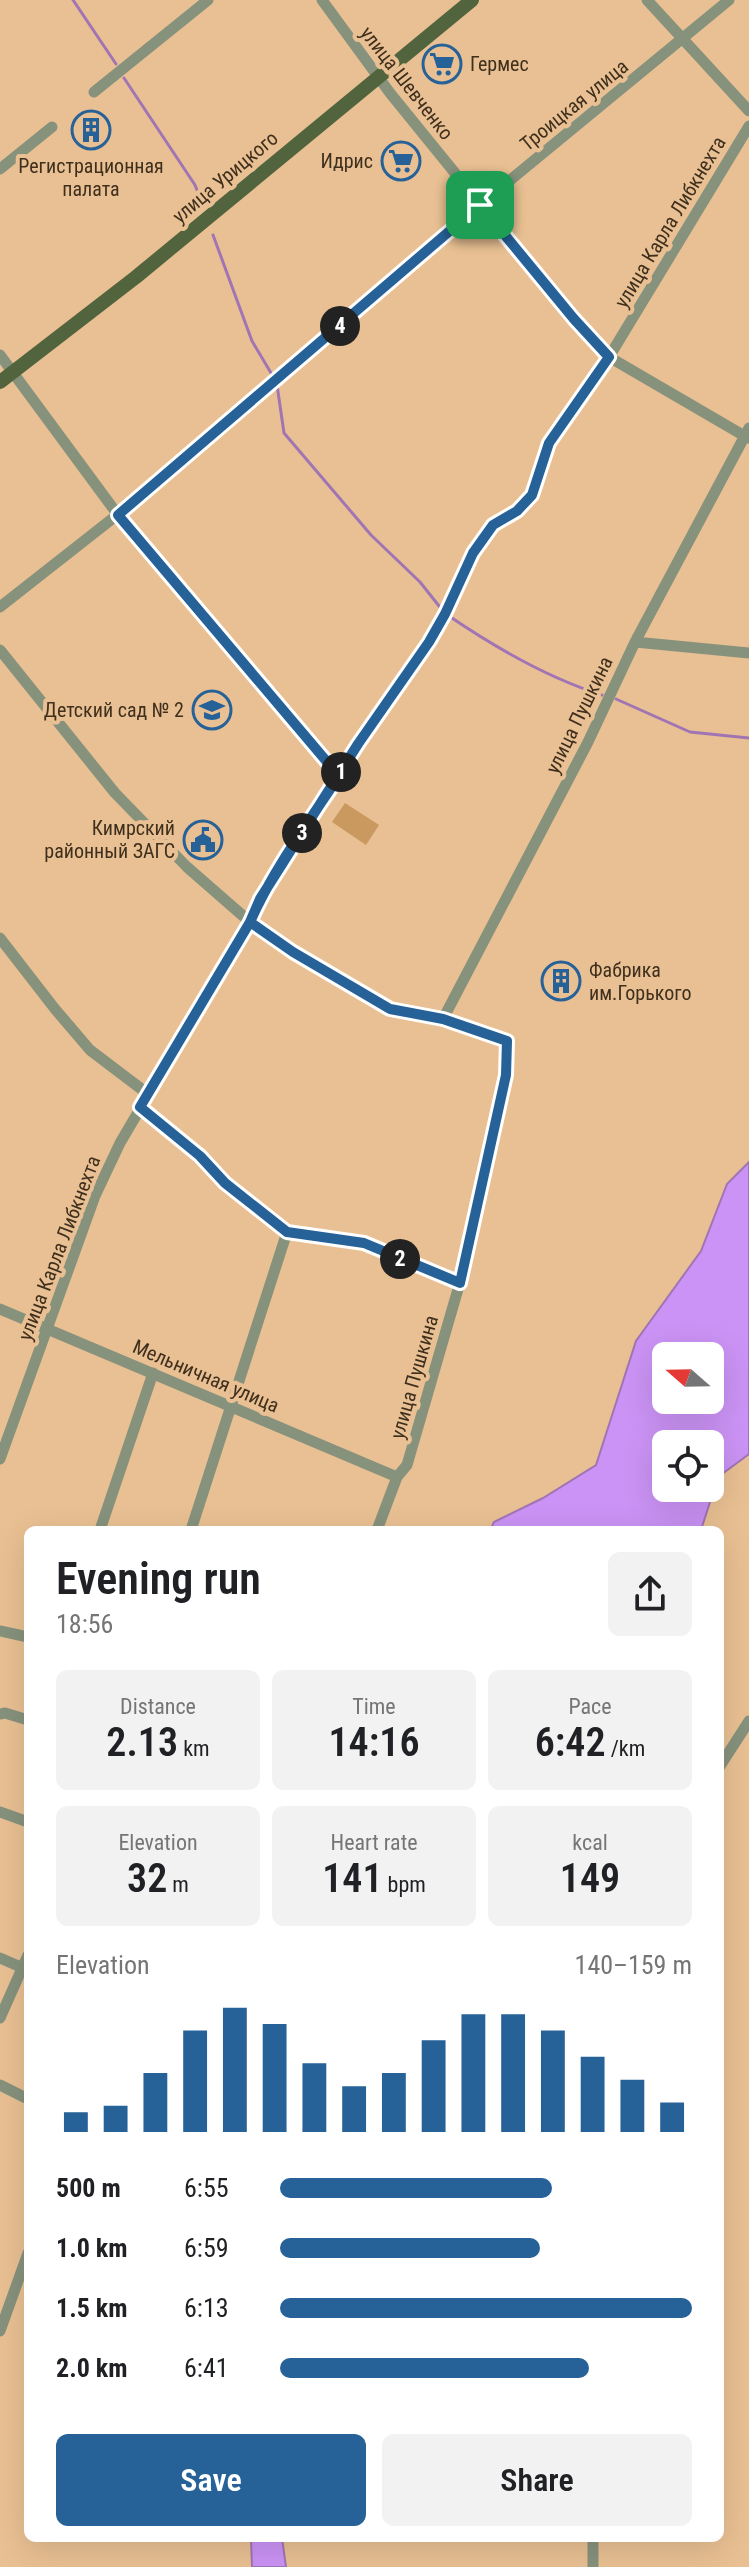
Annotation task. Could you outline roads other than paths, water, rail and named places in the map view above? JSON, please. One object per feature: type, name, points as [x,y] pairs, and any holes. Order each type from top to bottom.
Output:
[{"type":"main road","name":"улица Урицкого","points":[[6,377],[136,277],[472,0]]},
{"type":"street","points":[[94,92],[208,0]]},
{"type":"street","name":"улица Шевченко","points":[[322,0],[377,77],[574,319],[609,357],[748,434]]},
{"type":"street","points":[[647,0],[749,111]]},
{"type":"street","name":"Троицкая улица","points":[[0,607],[118,515],[480,205],[729,0]]},
{"type":"street","name":"улица Карла Либкнехта","points":[[0,1459],[95,1196],[140,1107],[250,922],[260,899],[429,642],[473,553],[493,525],[517,511],[532,495],[549,443],[609,357],[749,126]]},
{"type":"street","points":[[0,169],[52,127]]},
{"type":"street","points":[[0,355],[6,377],[118,515],[339,776]]},
{"type":"street","name":"улица Пушкина","points":[[379,1526],[397,1477],[407,1465],[460,1283],[506,1075],[507,1041],[443,1019],[588,742],[635,642],[748,434]]},
{"type":"street","points":[[635,642],[749,653]]},
{"type":"street","points":[[0,650],[115,793],[187,867],[250,922],[293,952],[390,1009],[443,1019]]},
{"type":"street","points":[[0,938],[90,1050],[148,1094]]},
{"type":"street","points":[[140,1107],[200,1156],[225,1183],[287,1232],[364,1243],[460,1283]]},
{"type":"street","points":[[192,1526],[287,1232]]},
{"type":"street","name":"Мельничная улица","points":[[0,1309],[397,1477]]},
{"type":"street","points":[[101,1526],[153,1373]]},
{"type":"street","points":[[0,1631],[24,1636]]},
{"type":"street","points":[[0,1714],[24,1719]]},
{"type":"street","points":[[724,1760],[749,1721]]},
{"type":"street","points":[[0,1812],[24,1821]]},
{"type":"street","points":[[0,1958],[23,1968],[0,2018]]},
{"type":"street","points":[[0,2085],[24,2097]]},
{"type":"street","points":[[0,2331],[24,2264]]},
{"type":"street","points":[[593,2542],[593,2567]]},
{"type":"waterway","points":[[73,0],[116,64]]},
{"type":"waterway","points":[[124,78],[195,185],[201,200]]},
{"type":"waterway","points":[[213,235],[252,341],[274,378]]},
{"type":"waterway","points":[[277,385],[284,433],[371,535],[420,582],[443,611]]},
{"type":"waterway","points":[[449,616],[523,661],[602,695]]},
{"type":"waterway","points":[[616,699],[690,732],[749,738]]},
{"type":"place","name":"Гермес","points":[[442,64]]},
{"type":"place","name":"Регистрационная палата","points":[[91,130]]},
{"type":"place","name":"Идрис","points":[[401,161]]},
{"type":"place","name":"Детский сад № 2","points":[[212,710]]},
{"type":"place","name":"Кимрский районный ЗАГС","points":[[203,840]]},
{"type":"place","name":"Фабрика им.Горького","points":[[561,981]]}]
